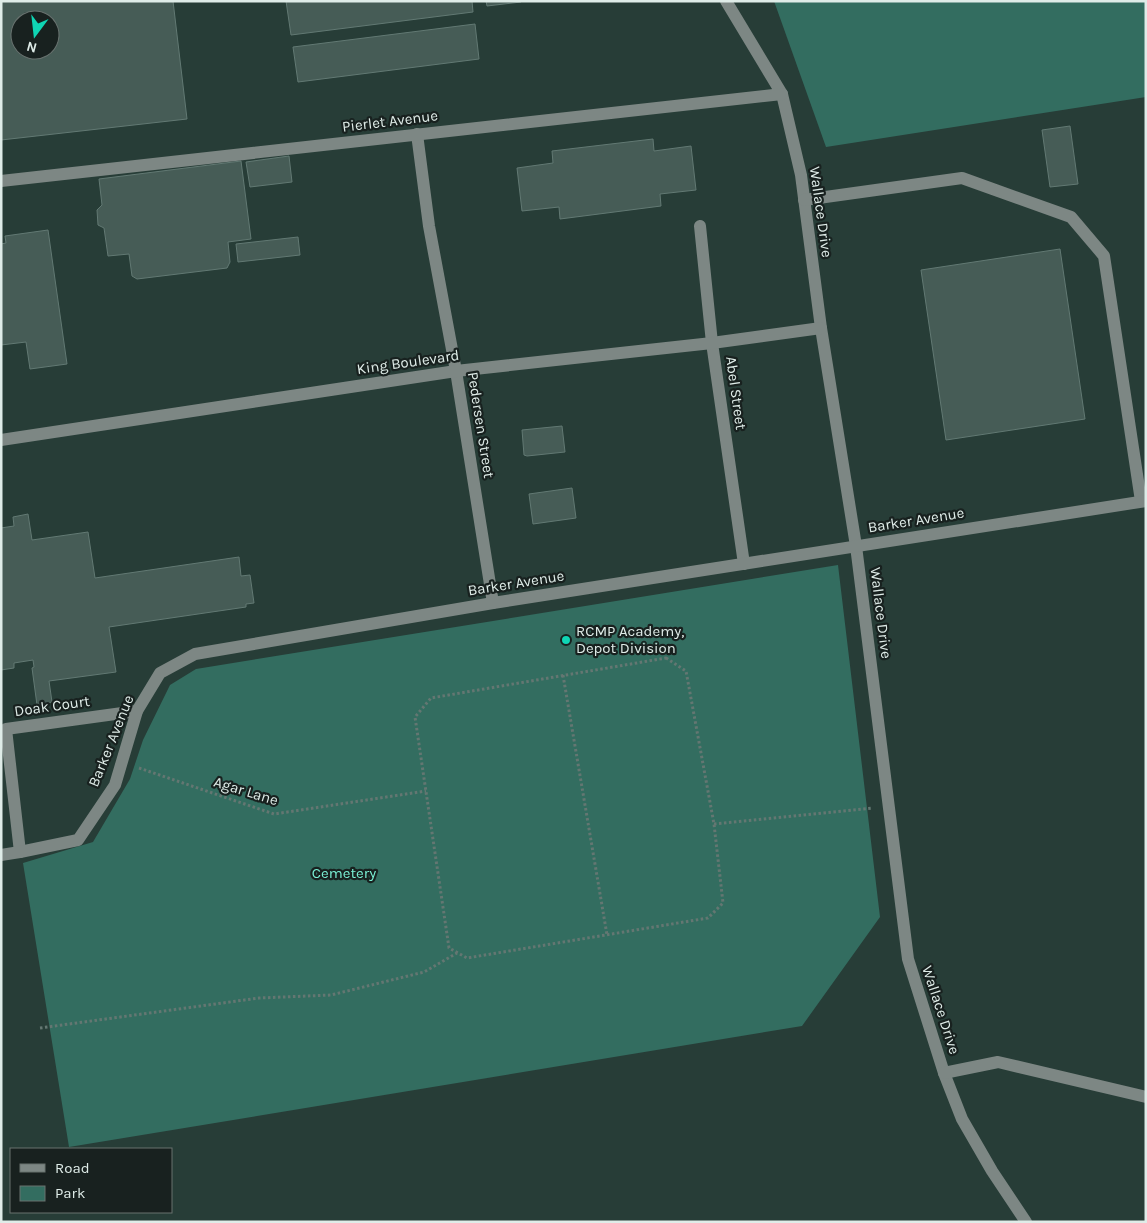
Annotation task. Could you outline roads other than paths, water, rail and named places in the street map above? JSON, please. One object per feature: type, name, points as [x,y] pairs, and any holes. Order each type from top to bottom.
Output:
[{"type":"street","name":"Wallace Drive","points":[[726,1],[782,94],[801,175],[821,328],[856,546],[908,959],[944,1073],[962,1118],[992,1171],[1026,1222]]},
{"type":"street","name":"Pierlet Avenue","points":[[1,181],[782,94]]},
{"type":"street","name":"Pedersen Street","points":[[417,134],[429,226],[456,371],[493,603]]},
{"type":"street","points":[[804,200],[962,178],[1071,217],[1104,256],[1143,501]]},
{"type":"street","name":"Abel Street","points":[[700,226],[712,343],[744,564]]},
{"type":"street","name":"King Boulevard","points":[[1,440],[456,371],[712,343],[821,328]]},
{"type":"street","name":"Barker Avenue","points":[[1,855],[78,840],[114,786],[137,711],[160,674],[195,654],[493,603],[1143,501]]},
{"type":"street","name":"Doak Court","points":[[20,852],[6,729],[137,711]]},
{"type":"street","points":[[944,1073],[998,1062],[1146,1097]]},
{"type":"place","name":"RCMP Academy, Depot Division","points":[[566,640]]},
{"type":"park label","name":"Cemetery","points":[[344,873]]}]
